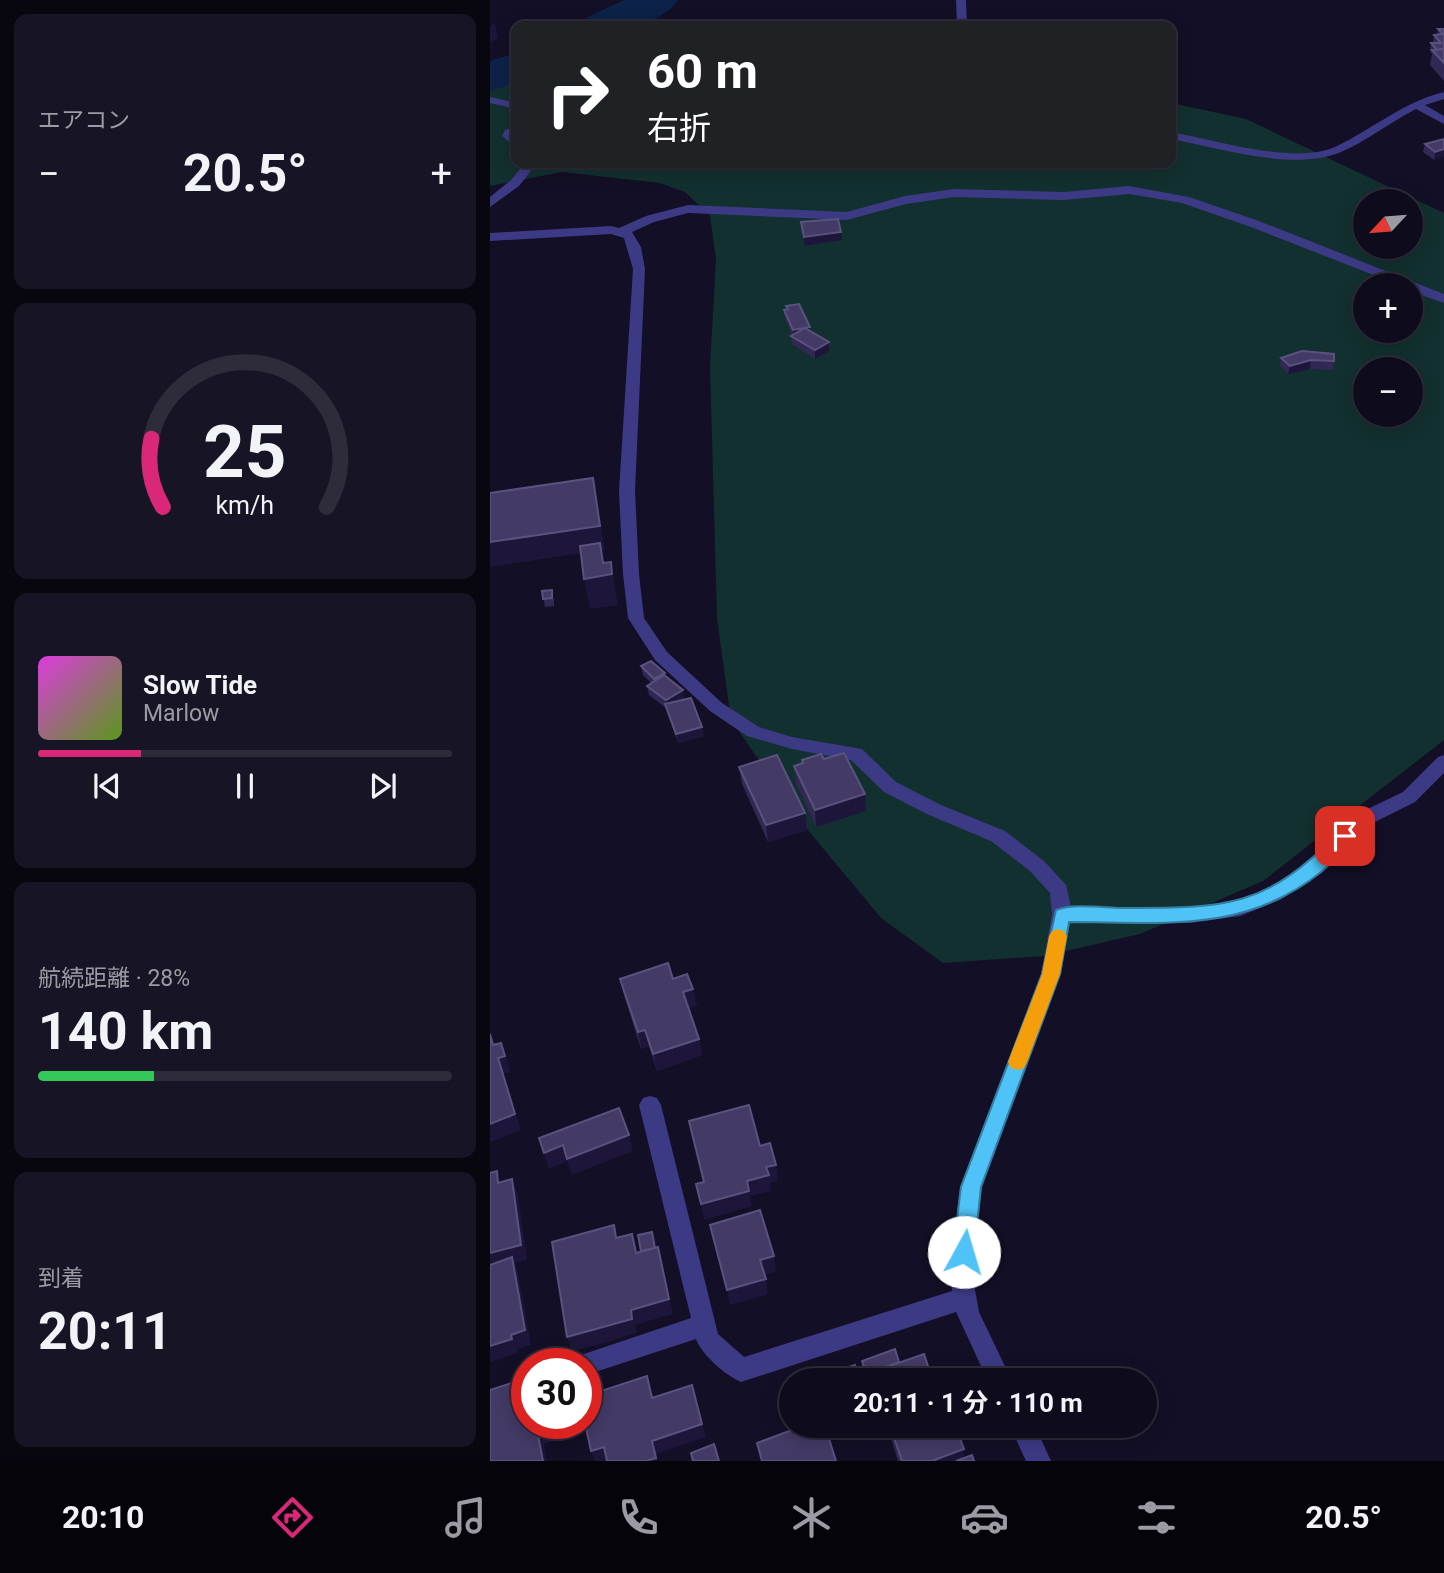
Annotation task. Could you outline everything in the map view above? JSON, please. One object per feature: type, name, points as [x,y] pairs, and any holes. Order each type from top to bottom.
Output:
[{"type":"street","points":[[961,0],[962,21]]},
{"type":"street","points":[[1176,137],[1255,153],[1317,157],[1338,149],[1415,104],[1444,95]]},
{"type":"street","points":[[490,100],[511,105]]},
{"type":"street","points":[[1415,104],[1444,121]]},
{"type":"street","points":[[490,203],[515,183],[527,168]]},
{"type":"street","points":[[490,237],[622,232],[650,219],[688,209],[847,216],[905,200],[954,193],[1064,196],[1129,190],[1185,200],[1255,224],[1380,273]]},
{"type":"street","points":[[622,232],[629,235],[635,247],[639,269],[627,491],[636,618],[661,656],[716,707],[753,732],[792,743],[856,754],[890,787],[935,810],[998,836],[1037,866],[1059,890],[1062,915],[1051,974],[971,1187],[961,1273],[968,1313],[994,1368]]},
{"type":"street","points":[[1423,290],[1444,299]]},
{"type":"street","points":[[1062,915],[1190,915],[1240,908],[1273,895],[1316,867],[1360,821],[1409,797],[1444,762]]},
{"type":"street","points":[[650,1105],[708,1340],[741,1370],[965,1298]]},
{"type":"street","points":[[602,1359],[704,1325]]},
{"type":"street","points":[[1028,1438],[1039,1461]]},
{"type":"green space","points":[[511,73],[511,168],[1176,168],[1176,104],[1246,119],[1393,189],[1353,189],[1353,259],[1423,259],[1423,203],[1444,213],[1444,740],[1263,881],[1140,934],[1044,956],[943,963],[881,918],[807,829],[731,720],[717,618],[710,366],[716,259],[710,216],[685,192],[660,183],[562,172],[490,186],[490,75]]},
{"type":"building","points":[[1438,29],[1444,29],[1444,49],[1437,50],[1431,43],[1441,43],[1434,35],[1443,34]]},
{"type":"building","points":[[1444,49],[1444,63],[1432,50]]},
{"type":"building","points":[[1444,139],[1444,149],[1435,152],[1425,144]]},
{"type":"building","points":[[838,219],[841,232],[804,237],[801,222]]},
{"type":"building","points":[[799,304],[810,327],[793,330],[784,310],[788,309],[786,306]]},
{"type":"building","points":[[805,328],[829,342],[815,350],[791,336]]},
{"type":"building","points":[[1302,351],[1334,354],[1334,361],[1311,360],[1290,366],[1281,358]]},
{"type":"building","points":[[593,478],[600,526],[490,542],[490,493]]},
{"type":"building","points":[[600,543],[603,563],[611,562],[612,574],[584,579],[580,546]]},
{"type":"building","points":[[552,590],[552,598],[543,599],[542,591]]},
{"type":"building","points":[[651,661],[665,673],[654,679],[641,666]]},
{"type":"building","points":[[664,675],[683,690],[666,700],[647,686]]},
{"type":"building","points":[[691,698],[702,727],[676,734],[665,704]]},
{"type":"building","points":[[844,753],[865,794],[815,810],[794,766],[803,763],[802,760],[821,754],[824,759]]},
{"type":"building","points":[[777,755],[805,813],[766,825],[739,767]]},
{"type":"building","points":[[668,963],[673,979],[687,974],[693,989],[683,992],[699,1039],[653,1054],[645,1030],[638,1032],[620,979]]},
{"type":"building","points":[[490,1034],[493,1045],[501,1043],[505,1056],[498,1058],[515,1114],[490,1124]]},
{"type":"building","points":[[749,1105],[760,1146],[770,1143],[776,1165],[766,1167],[769,1175],[747,1181],[749,1191],[701,1204],[696,1184],[704,1182],[689,1121]]},
{"type":"building","points":[[619,1108],[629,1135],[567,1159],[563,1145],[544,1153],[539,1138]]},
{"type":"building","points":[[497,1171],[498,1183],[512,1179],[521,1245],[490,1253],[490,1173]]},
{"type":"building","points":[[760,1210],[774,1256],[760,1260],[766,1279],[727,1290],[710,1225]]},
{"type":"building","points":[[614,1225],[616,1238],[632,1234],[636,1253],[658,1247],[669,1299],[631,1310],[632,1319],[567,1337],[552,1242]]},
{"type":"building","points":[[652,1232],[655,1248],[641,1251],[638,1235]]},
{"type":"building","points":[[512,1257],[525,1330],[511,1335],[512,1339],[490,1346],[490,1265]]},
{"type":"building","points":[[895,1349],[899,1362],[883,1368],[864,1368],[862,1361]]},
{"type":"building","points":[[924,1354],[929,1368],[884,1368]]},
{"type":"building","points":[[647,1376],[652,1398],[692,1385],[702,1424],[652,1441],[656,1458],[646,1461],[607,1461],[604,1447],[591,1451],[588,1439],[602,1439],[602,1391]]},
{"type":"building","points":[[511,1383],[511,1439],[539,1439],[543,1461],[490,1461],[490,1390]]},
{"type":"building","points":[[779,1435],[779,1438],[829,1438],[836,1461],[762,1461],[757,1443]]},
{"type":"building","points":[[894,1438],[960,1438],[964,1449],[932,1461],[902,1461]]},
{"type":"building","points":[[714,1444],[719,1461],[693,1461],[691,1453]]},
{"type":"building","points":[[972,1455],[974,1461],[956,1461]]},
{"type":"waterway","points":[[613,21],[657,0]]},
{"type":"waterway","points":[[490,78],[511,68]]},
{"type":"slow traffic","points":[[1018,1062],[1051,974],[1058,936]]},
{"type":"route","points":[[964,1252],[971,1187],[1051,974],[1062,915],[1190,915],[1240,908],[1273,895],[1316,867],[1345,836]]}]
